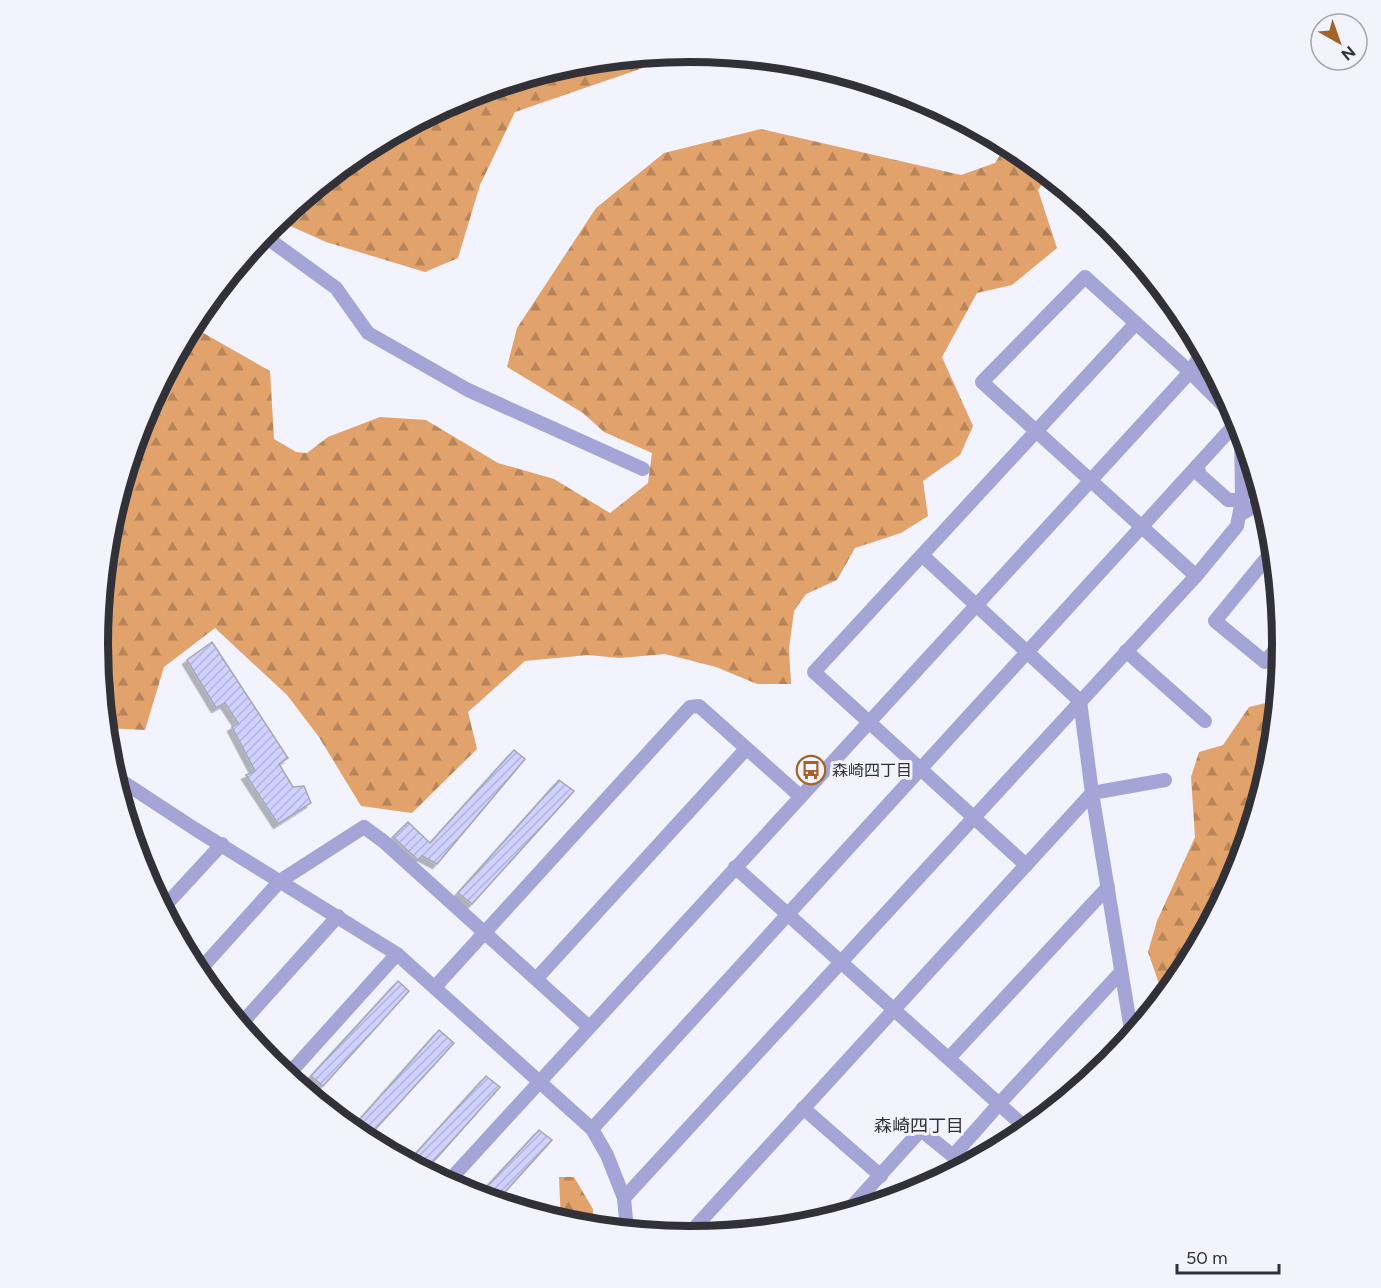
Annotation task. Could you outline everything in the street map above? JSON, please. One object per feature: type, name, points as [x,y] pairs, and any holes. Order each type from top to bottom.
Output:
[{"type":"street","points":[[271,241],[336,288],[368,333],[468,390],[643,469]]},
{"type":"street","points":[[1196,576],[982,382],[1085,277],[1220,401]]},
{"type":"street","points":[[1026,864],[814,672],[1136,323]]},
{"type":"street","points":[[454,1176],[1190,372],[1198,359]]},
{"type":"street","points":[[592,1129],[1232,428]]},
{"type":"street","points":[[624,1198],[1196,576],[1238,526],[1241,507],[1241,454]]},
{"type":"street","points":[[1197,466],[1200,475],[1228,500],[1241,507],[1255,503]]},
{"type":"street","points":[[923,556],[1080,701],[1092,792],[1130,1025]]},
{"type":"street","points":[[1266,558],[1215,621],[1265,662],[1273,652]]},
{"type":"street","points":[[1126,651],[1205,721]]},
{"type":"street","points":[[435,987],[690,707],[699,706],[800,796]]},
{"type":"street","points":[[537,978],[746,749]]},
{"type":"street","points":[[696,1226],[1092,792],[1165,780]]},
{"type":"street","points":[[125,783],[398,954],[592,1129],[607,1155],[624,1198],[626,1223]]},
{"type":"street","points":[[204,965],[280,881],[364,827],[485,931],[589,1027]]},
{"type":"street","points":[[168,902],[222,844]]},
{"type":"street","points":[[735,867],[1021,1123]]},
{"type":"street","points":[[949,1058],[1108,887]]},
{"type":"street","points":[[245,1019],[338,916]]},
{"type":"street","points":[[293,1069],[398,954]]},
{"type":"street","points":[[856,1203],[921,1130],[953,1156],[1121,972]]},
{"type":"street","points":[[803,1108],[881,1176]]},
{"type":"green space","points":[[696,62],[729,63],[778,68]]},
{"type":"green space","points":[[658,63],[515,112],[480,185],[458,258],[425,272],[326,242],[287,224],[336,182],[399,140],[433,122],[503,92],[540,81],[614,66]]},
{"type":"green space","points":[[761,129],[961,175],[995,163],[1002,152],[1044,181],[1038,190],[1057,248],[1012,285],[977,293],[942,357],[973,426],[960,455],[923,481],[928,516],[901,533],[855,548],[837,580],[806,594],[794,611],[789,649],[791,684],[757,684],[716,667],[665,654],[620,658],[588,655],[525,661],[468,712],[477,749],[412,813],[361,806],[319,737],[287,695],[215,628],[164,667],[145,730],[114,728],[109,682],[108,644],[109,606],[119,530],[128,493],[152,421],[168,386],[199,331],[270,371],[274,439],[296,452],[307,453],[328,437],[380,417],[426,420],[498,463],[554,479],[610,513],[648,483],[652,453],[604,432],[583,413],[507,367],[517,328],[596,208],[664,153]]},
{"type":"green space","points":[[1266,703],[1270,705],[1262,758],[1242,831],[1213,902],[1161,988],[1148,952],[1157,921],[1195,837],[1191,777],[1199,752],[1223,745],[1249,707]]},
{"type":"green space","points":[[559,1177],[574,1177],[593,1209],[593,1218],[561,1211]]},
{"type":"building","points":[[212,642],[288,758],[279,764],[293,787],[304,786],[311,803],[278,824],[246,775],[255,771],[232,727],[238,723],[225,703],[216,708],[187,660]]},
{"type":"building","points":[[514,750],[525,759],[437,864],[422,856],[418,860],[393,837],[408,822],[430,843]]},
{"type":"building","points":[[559,780],[574,791],[472,904],[458,893]]},
{"type":"building","points":[[398,981],[409,991],[323,1086],[311,1076]]},
{"type":"building","points":[[439,1030],[454,1043],[373,1132],[360,1119]]},
{"type":"building","points":[[486,1076],[500,1087],[431,1165],[414,1156]]},
{"type":"building","points":[[539,1130],[552,1140],[502,1196],[485,1189]]},
{"type":"place","name":"森崎四丁目","points":[[811,770]]},
{"type":"district","name":"森崎四丁目","points":[[919,1126]]}]
